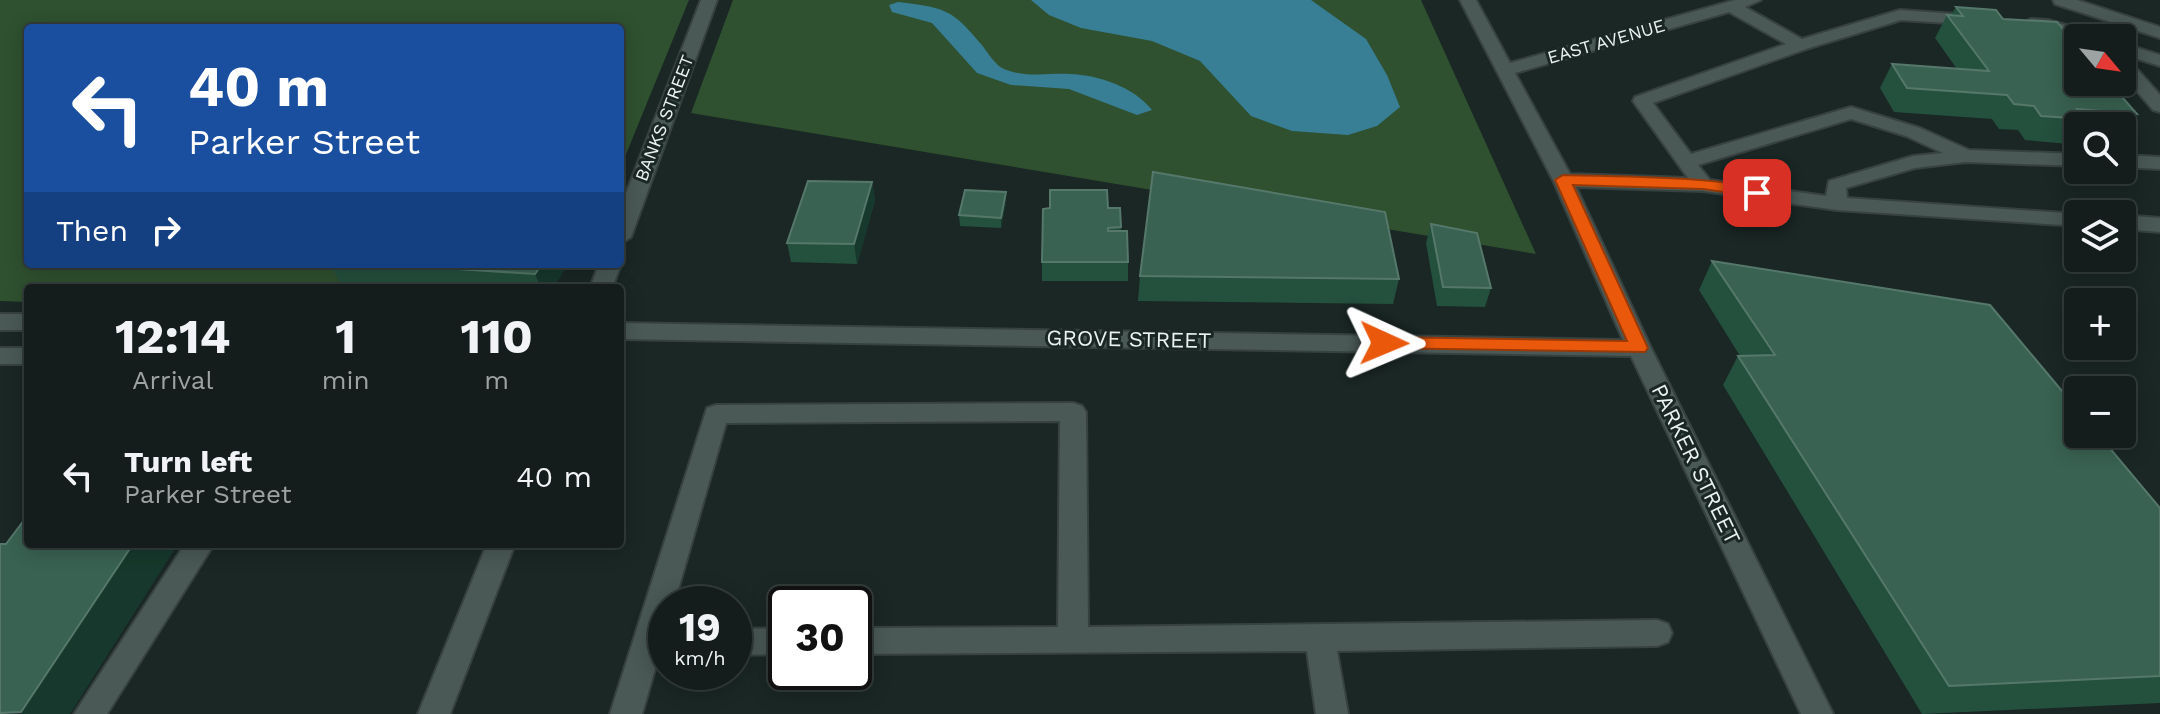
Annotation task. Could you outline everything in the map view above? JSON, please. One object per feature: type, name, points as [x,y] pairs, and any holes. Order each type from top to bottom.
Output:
[{"type":"street","name":"BANKS STREET","points":[[624,226],[709,0]]},
{"type":"street","name":"PARKER STREET","points":[[1468,0],[1563,180],[1639,348],[1817,714]]},
{"type":"street","name":"EAST AVENUE","points":[[1505,70],[1753,0]]},
{"type":"street","points":[[2061,0],[2160,33]]},
{"type":"street","points":[[1730,6],[1800,45]]},
{"type":"street","points":[[1703,185],[1642,101],[1800,45],[1900,15],[1989,21]]},
{"type":"street","points":[[2019,23],[2064,30]]},
{"type":"street","points":[[2136,53],[2160,61]]},
{"type":"street","points":[[2136,79],[2160,106]]},
{"type":"street","points":[[1686,162],[1851,113],[1913,132],[1966,156]]},
{"type":"street","points":[[1837,204],[1836,185],[1913,162],[1966,156],[2064,160]]},
{"type":"street","points":[[2136,162],[2160,163]]},
{"type":"street","points":[[1563,180],[1703,185],[1837,204],[2064,219]]},
{"type":"street","points":[[2136,223],[2160,225]]},
{"type":"street","name":"GROVE STREET","points":[[624,331],[1639,348]]},
{"type":"street","points":[[0,356],[24,356]]},
{"type":"street","points":[[671,586],[716,414],[1073,412],[1073,639]]},
{"type":"street","points":[[90,714],[197,548]]},
{"type":"street","points":[[434,714],[499,548]]},
{"type":"street","points":[[872,641],[1657,633]]},
{"type":"street","points":[[1320,638],[1332,714]]},
{"type":"street","points":[[626,714],[648,663]]},
{"type":"green space","points":[[0,0],[689,0],[624,159],[624,24],[24,24],[24,268],[348,268],[338,284],[24,284],[24,302],[0,301]]},
{"type":"green space","points":[[733,0],[1421,0],[1536,254],[691,113]]},
{"type":"water","points":[[1031,0],[1311,0],[1366,39],[1387,75],[1400,107],[1377,126],[1348,135],[1292,131],[1251,116],[1200,61],[1152,41],[1081,28],[1049,15]]},
{"type":"water","points":[[898,2],[937,8],[954,17],[1002,68],[1027,74],[1070,74],[1104,80],[1136,95],[1152,110],[1137,115],[1069,89],[1011,85],[977,73],[932,23],[892,12],[889,5]]},
{"type":"building","points":[[1956,7],[1996,10],[2003,19],[2057,22],[2064,30],[2064,96],[2121,96],[2135,112],[2077,109],[2080,112],[2064,112],[2064,118],[2041,116],[2034,106],[2014,104],[2007,95],[1907,88],[1892,64],[1989,71],[1947,15],[1963,16]]},
{"type":"building","points":[[1153,172],[1385,212],[1399,279],[1140,276]]},
{"type":"building","points":[[808,181],[872,182],[854,244],[787,243]]},
{"type":"building","points":[[965,190],[1006,192],[1001,218],[959,215]]},
{"type":"building","points":[[1050,190],[1107,190],[1108,208],[1120,208],[1121,227],[1108,228],[1108,231],[1127,231],[1128,262],[1042,262],[1043,209],[1050,208]]},
{"type":"building","points":[[1431,224],[1477,233],[1491,288],[1443,287]]},
{"type":"building","points":[[1712,261],[1990,305],[2064,393],[2064,448],[2110,448],[2160,508],[2160,676],[1949,686],[1738,356],[1775,355]]},
{"type":"building","points":[[443,268],[539,268],[535,274]]},
{"type":"building","points":[[24,520],[24,548],[130,548],[21,712],[0,713],[0,544],[6,544]]},
{"type":"route","points":[[1384,343],[1639,348],[1563,180],[1703,185],[1757,193]]}]
